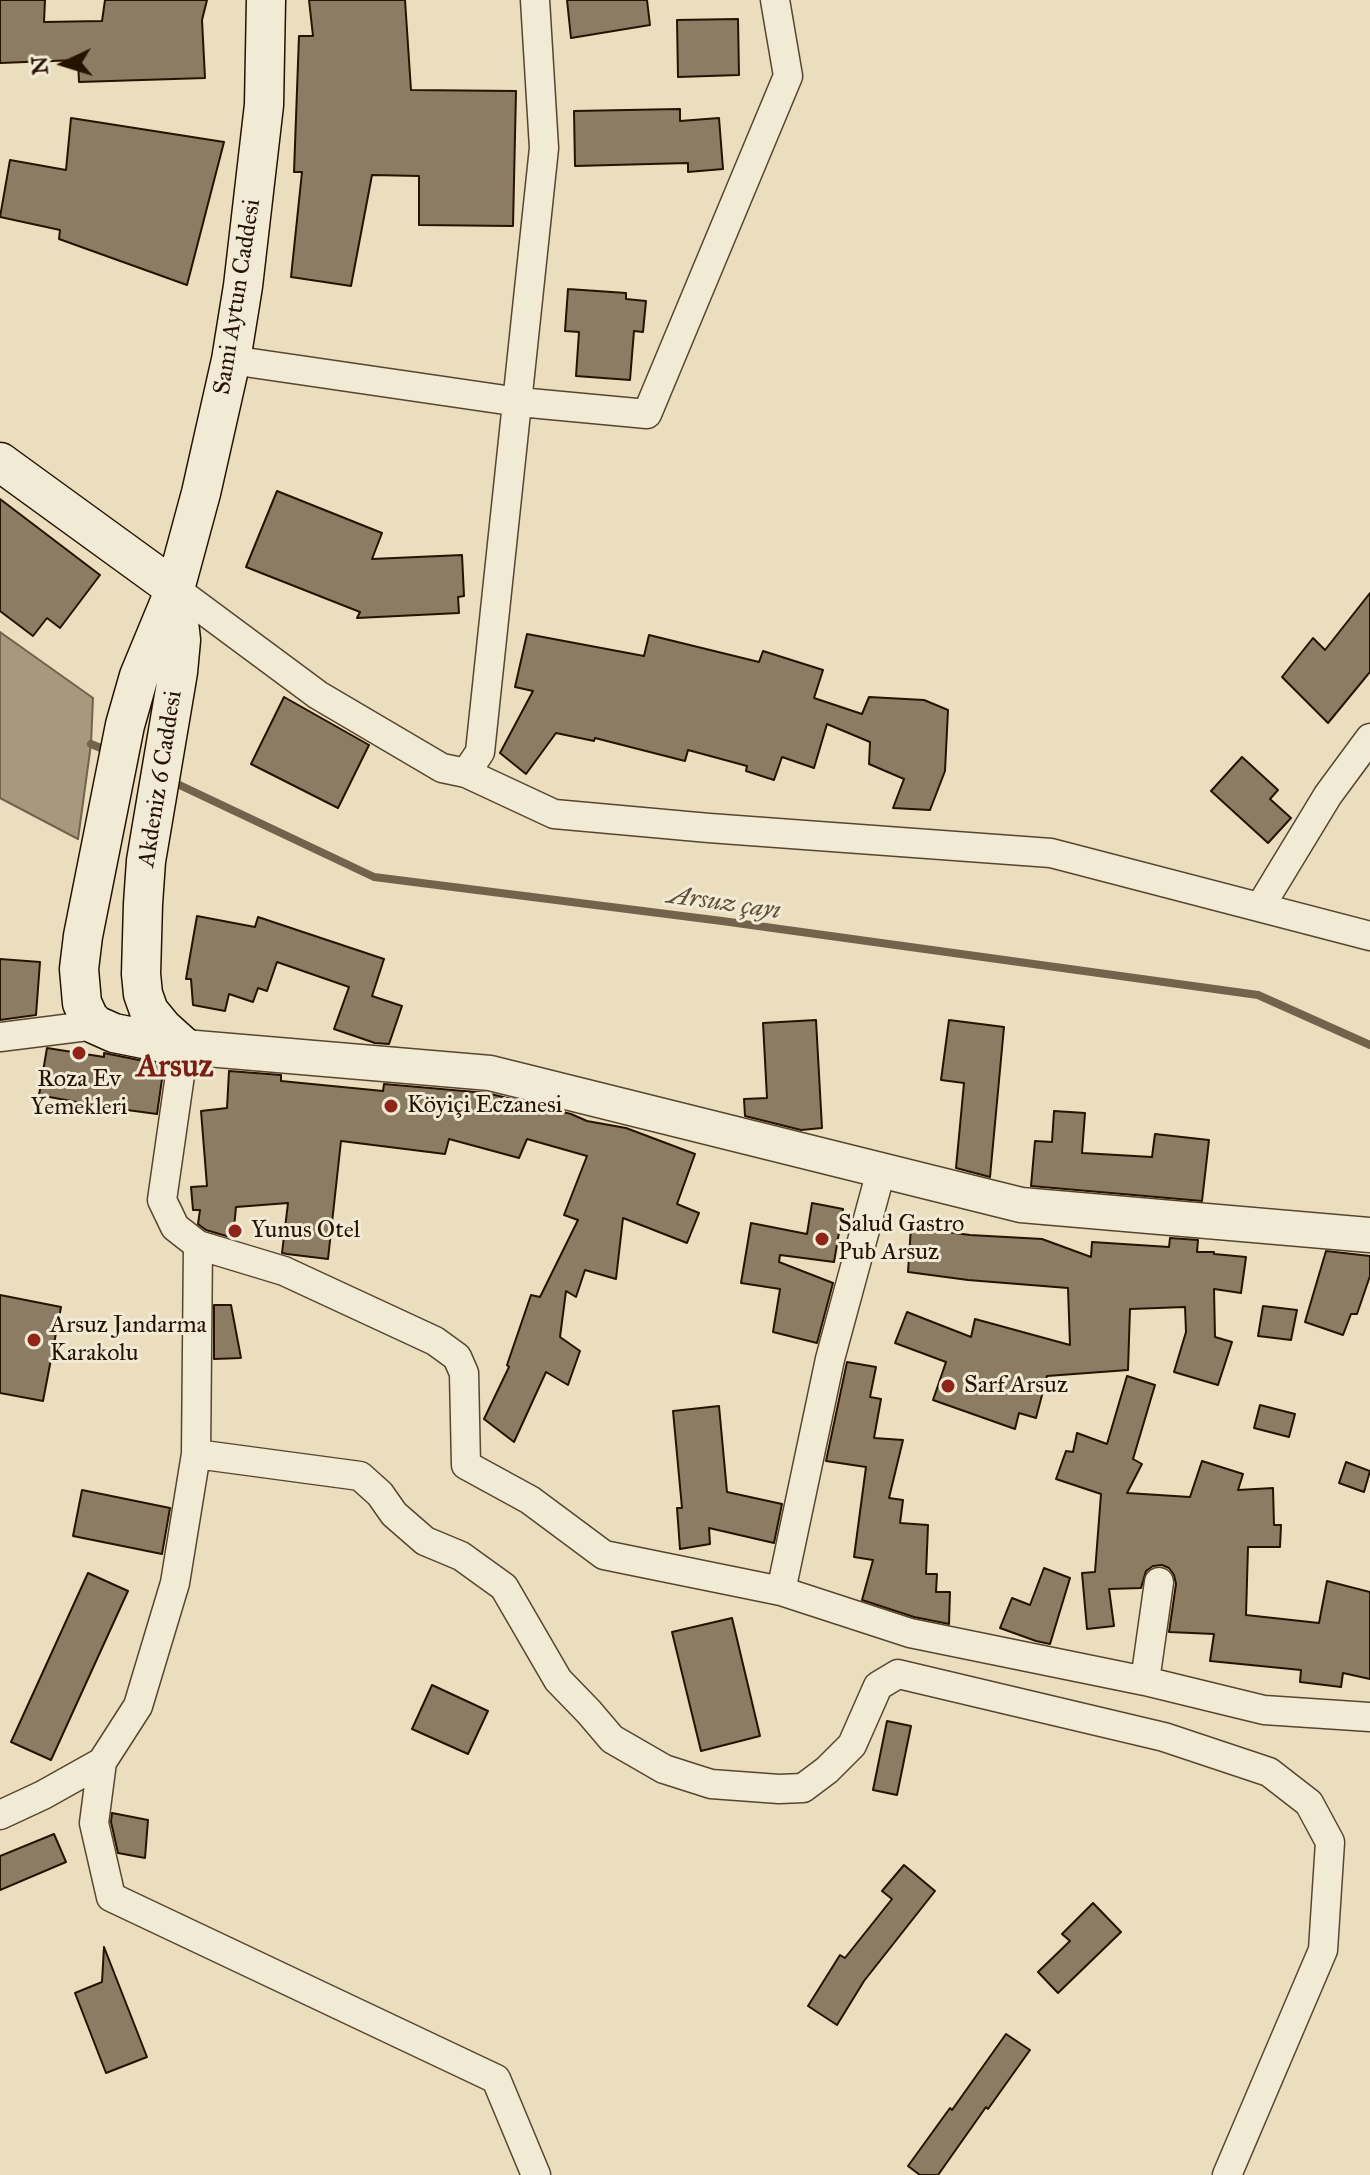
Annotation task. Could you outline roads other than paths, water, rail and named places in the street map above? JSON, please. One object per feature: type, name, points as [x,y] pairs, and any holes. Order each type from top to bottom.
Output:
[{"type":"main road","name":"Sami Aytun Caddesi","points":[[175,589],[201,493],[231,360],[264,105],[266,0]]},
{"type":"main road","points":[[0,462],[175,589]]},
{"type":"main road","name":"Akdeniz 6 Caddesi","points":[[96,1025],[82,1003],[79,987],[83,936],[132,697],[175,589]]},
{"type":"main road","name":"Akdeniz 6 Caddesi","points":[[175,589],[181,640],[146,861],[143,994],[149,1011],[184,1047]]},
{"type":"main road","points":[[96,1025],[114,1033],[184,1047]]},
{"type":"street","points":[[466,773],[480,752],[544,148],[535,0]]},
{"type":"street","points":[[231,360],[519,402],[647,414],[788,76],[775,0]]},
{"type":"street","points":[[175,589],[318,695],[442,768],[466,773],[554,814],[1051,853],[1370,936]]},
{"type":"street","points":[[1260,907],[1328,795],[1370,738]]},
{"type":"street","points":[[0,1037],[96,1025]]},
{"type":"street","points":[[1370,1235],[1021,1205],[490,1073],[184,1047],[162,1200],[175,1227],[198,1245],[284,1271],[435,1341],[457,1357],[464,1373],[466,1465],[530,1500],[604,1555],[781,1591],[910,1633],[1145,1681],[1264,1710],[1370,1717]]},
{"type":"street","points":[[781,1591],[830,1359],[881,1171]]},
{"type":"street","points":[[198,1245],[196,1454],[175,1583],[138,1706],[102,1762],[94,1823],[111,1897],[496,2079],[536,2175]]},
{"type":"street","points":[[196,1454],[360,1476],[380,1494],[394,1514],[425,1541],[461,1556],[504,1587],[558,1680],[612,1739],[664,1769],[711,1784],[803,1788],[816,1780],[852,1745],[878,1686],[898,1674],[1164,1737],[1269,1772],[1309,1803],[1330,1842],[1323,1950],[1227,2175]]},
{"type":"street","points":[[1145,1681],[1159,1582]]},
{"type":"street","points":[[0,1815],[102,1762]]},
{"type":"waterway","name":"Arsuz çayı","points":[[91,744],[108,751]]},
{"type":"waterway","name":"Arsuz çayı","points":[[171,781],[374,877],[722,921],[1258,995],[1370,1045]]},
{"type":"place","name":"Roza Ev Yemekleri","points":[[79,1053]]},
{"type":"place","name":"Köyiçi Eczanesi","points":[[391,1106]]},
{"type":"place","name":"Yunus Otel","points":[[235,1231]]},
{"type":"place","name":"Salud Gastro Pub Arsuz","points":[[822,1239]]},
{"type":"place","name":"Arsuz Jandarma Karakolu","points":[[34,1340]]},
{"type":"place","name":"Sarf Arsuz","points":[[948,1386]]},
{"type":"district","name":"Arsuz","points":[[175,1068]]}]
